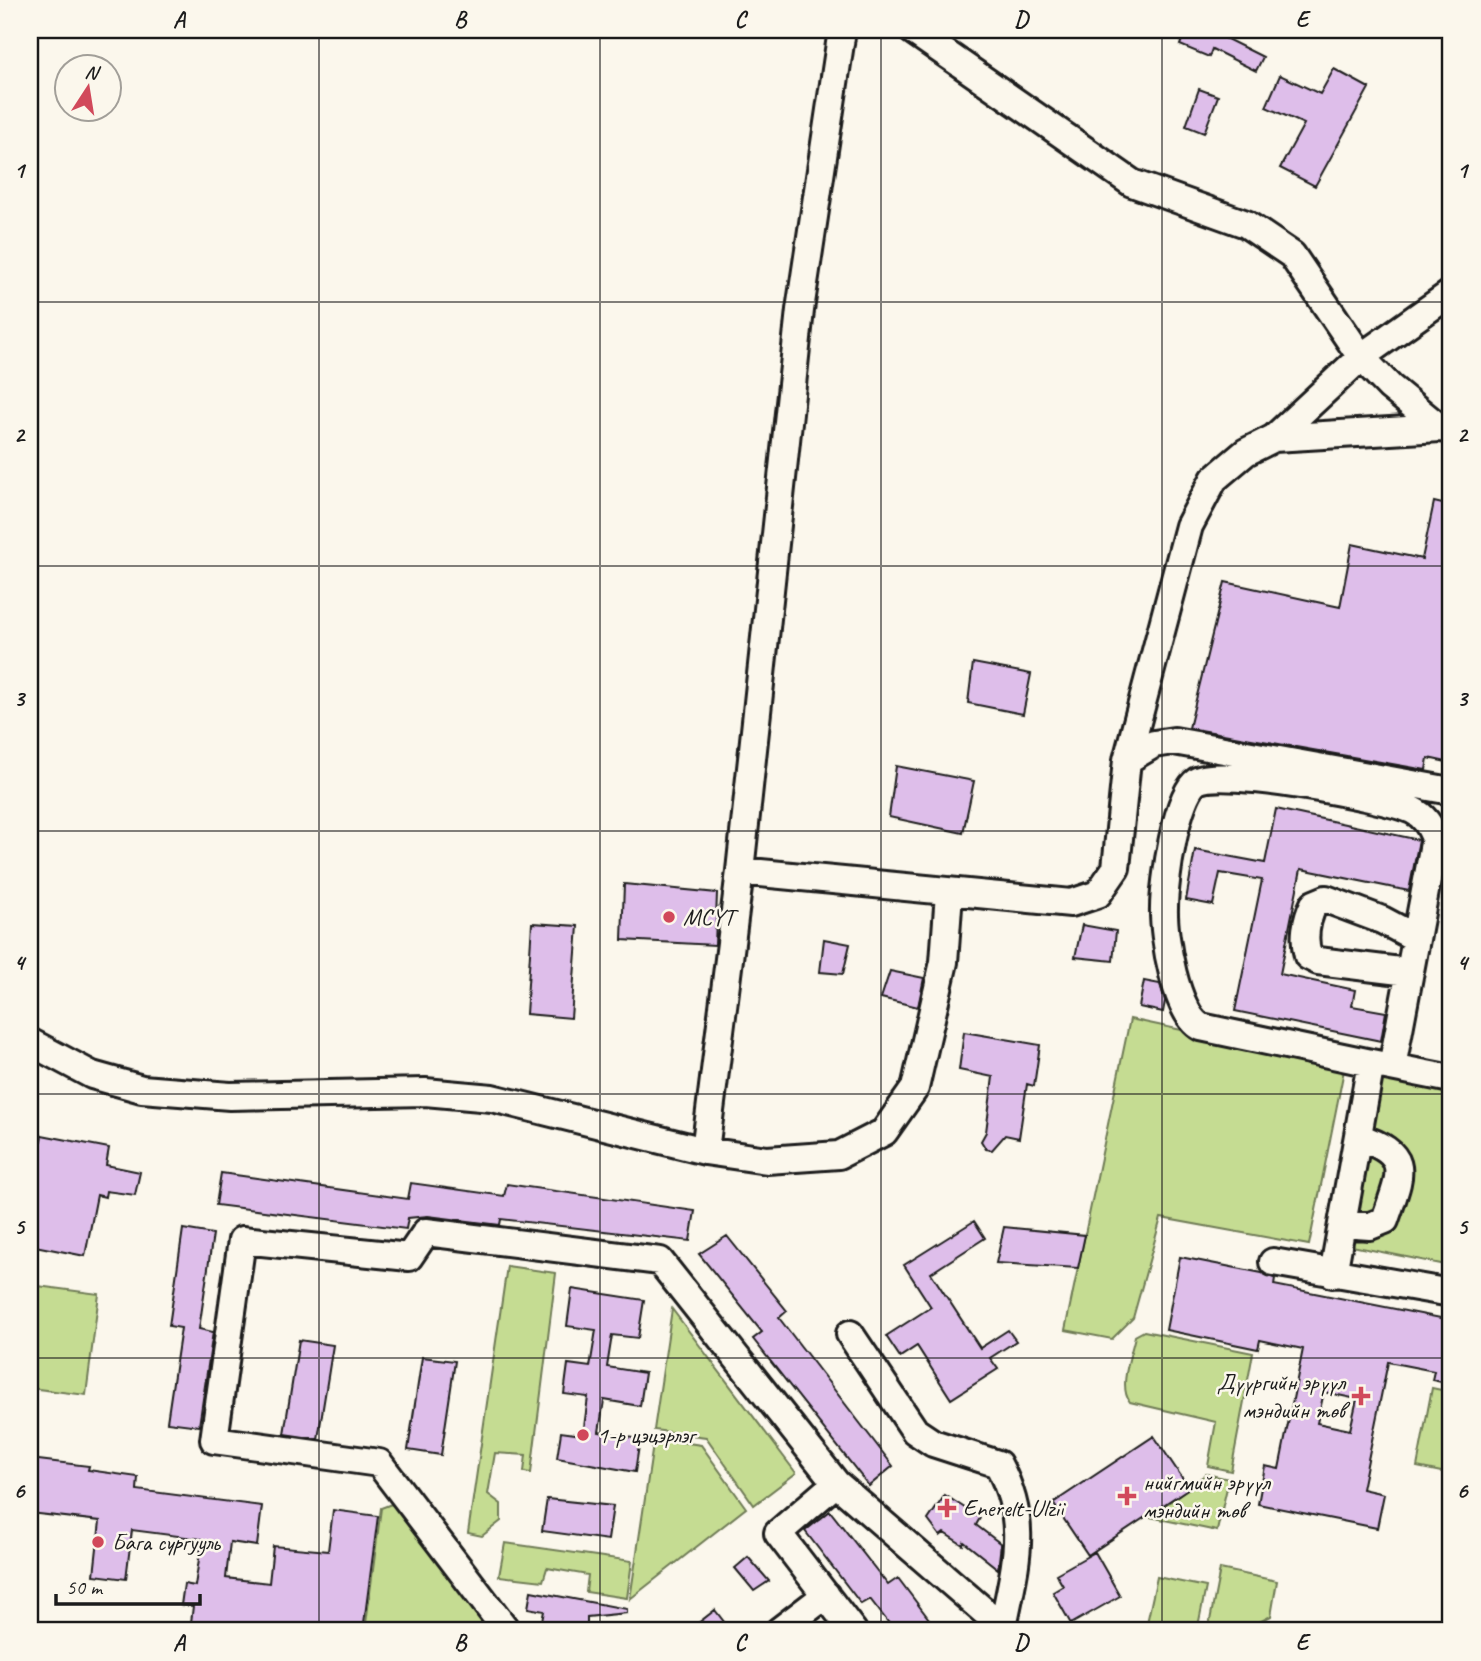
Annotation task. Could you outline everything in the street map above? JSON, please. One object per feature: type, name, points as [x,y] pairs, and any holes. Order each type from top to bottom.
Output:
[{"type":"street","points":[[705,1151],[740,871],[800,310],[842,30]]},
{"type":"street","points":[[912,30],[1132,183],[1246,224],[1292,255],[1361,357],[1390,387],[1446,429]]},
{"type":"street","points":[[740,871],[1070,903],[1098,894],[1116,868],[1127,760],[1189,526],[1214,479],[1246,452],[1274,438],[1361,357],[1451,293]]},
{"type":"street","points":[[1274,438],[1446,429]]},
{"type":"street","points":[[1127,760],[1154,744],[1174,741],[1451,791]]},
{"type":"street","points":[[1333,1274],[1358,1137],[1381,1065],[1408,972],[1414,937],[1441,865],[1435,838],[1429,823],[1414,810],[1297,786],[1217,775],[1196,782],[1184,797],[1173,844],[1164,907],[1173,967],[1182,1004],[1191,1022],[1201,1027],[1381,1065],[1451,1079]]},
{"type":"street","points":[[30,1042],[92,1075],[142,1088],[230,1096],[425,1092],[492,1098],[705,1151],[767,1160],[839,1155],[884,1132],[915,1088],[944,961],[949,893]]},
{"type":"street","points":[[1408,972],[1318,961],[1308,956],[1305,946],[1308,917],[1314,904],[1326,899],[1382,920],[1414,937]]},
{"type":"street","points":[[1342,1224],[1370,1226],[1385,1220],[1399,1173],[1397,1157],[1391,1151],[1358,1137]]},
{"type":"street","points":[[507,1631],[379,1463],[214,1440],[242,1240],[409,1256],[426,1233],[660,1261],[835,1483],[1005,1629]]},
{"type":"street","points":[[1273,1262],[1451,1293]]},
{"type":"street","points":[[849,1334],[915,1431],[933,1443],[998,1464],[1017,1509],[1018,1543],[1005,1629]]},
{"type":"street","points":[[835,1483],[778,1533],[853,1631]]},
{"type":"street","points":[[779,1631],[825,1595]]},
{"type":"green space","points":[[1130,1019],[1345,1065],[1309,1245],[1161,1218],[1133,1318],[1112,1339],[1065,1330]]},
{"type":"green space","points":[[1376,1067],[1451,1083],[1451,1266],[1342,1244]]},
{"type":"green space","points":[[507,1266],[556,1273],[531,1473],[524,1472],[526,1455],[495,1453],[488,1494],[501,1504],[501,1521],[482,1536],[468,1533]]},
{"type":"green space","points":[[30,1285],[99,1294],[86,1395],[30,1388]]},
{"type":"green space","points":[[672,1309],[796,1473],[754,1505],[706,1437],[654,1430]]},
{"type":"green space","points":[[1144,1331],[1253,1353],[1231,1471],[1208,1466],[1216,1422],[1130,1402],[1125,1388],[1126,1371],[1135,1336]]},
{"type":"green space","points":[[1432,1388],[1451,1392],[1451,1474],[1417,1467]]},
{"type":"green space","points":[[654,1438],[701,1445],[746,1508],[630,1599]]},
{"type":"green space","points":[[1206,1474],[1229,1479],[1217,1531],[1150,1517]]},
{"type":"green space","points":[[402,1500],[488,1631],[365,1631],[381,1508]]},
{"type":"green space","points":[[505,1543],[632,1561],[627,1598],[586,1592],[588,1575],[547,1568],[543,1581],[499,1576]]},
{"type":"green space","points":[[1220,1569],[1277,1581],[1271,1616],[1242,1631],[1208,1631]]},
{"type":"green space","points":[[1157,1577],[1206,1587],[1197,1631],[1163,1631],[1147,1623]]},
{"type":"building","points":[[1186,30],[1209,30],[1263,57],[1256,71],[1212,49],[1209,57],[1180,45]]},
{"type":"building","points":[[1334,69],[1369,88],[1315,186],[1280,168],[1304,124],[1266,107],[1280,75],[1320,94]]},
{"type":"building","points":[[1199,89],[1218,96],[1204,133],[1186,126]]},
{"type":"building","points":[[1434,502],[1451,506],[1451,587],[1444,624],[1451,624],[1451,763],[1428,758],[1426,770],[1189,728],[1225,582],[1340,607],[1352,544],[1422,559]]},
{"type":"building","points":[[973,663],[1031,674],[1023,714],[968,703]]},
{"type":"building","points":[[896,766],[974,781],[963,833],[889,817]]},
{"type":"building","points":[[1276,809],[1419,840],[1409,891],[1301,869],[1280,974],[1355,990],[1352,1006],[1386,1012],[1381,1041],[1235,1011],[1262,880],[1220,873],[1213,905],[1186,900],[1195,850],[1265,863]]},
{"type":"building","name":"МСҮТ","points":[[624,884],[717,893],[715,945],[622,940]]},
{"type":"building","points":[[532,923],[578,926],[571,1018],[526,1014]]},
{"type":"building","points":[[1082,925],[1116,931],[1113,961],[1075,957]]},
{"type":"building","points":[[824,939],[850,944],[843,974],[820,972]]},
{"type":"building","points":[[890,971],[924,978],[918,1007],[881,998]]},
{"type":"building","points":[[1144,981],[1160,984],[1165,1001],[1163,1012],[1139,1007]]},
{"type":"building","points":[[964,1032],[1040,1045],[1034,1086],[1027,1084],[1019,1138],[1005,1135],[992,1150],[986,1149],[981,1141],[986,1132],[993,1077],[959,1070]]},
{"type":"building","points":[[42,1135],[109,1148],[106,1165],[140,1172],[135,1195],[106,1191],[105,1197],[97,1195],[85,1256],[30,1245],[30,1197]]},
{"type":"building","points":[[221,1173],[408,1199],[411,1183],[504,1196],[507,1184],[695,1211],[690,1241],[501,1219],[500,1225],[428,1216],[408,1218],[406,1229],[216,1205]]},
{"type":"building","points":[[974,1221],[985,1238],[931,1273],[980,1348],[1008,1330],[1016,1341],[990,1358],[998,1369],[951,1399],[917,1346],[900,1357],[886,1336],[931,1307],[904,1265]]},
{"type":"building","points":[[1004,1227],[1085,1235],[1078,1268],[996,1263]]},
{"type":"building","points":[[183,1229],[213,1234],[199,1329],[213,1332],[199,1426],[167,1422],[181,1328],[169,1326]]},
{"type":"building","points":[[727,1236],[787,1311],[779,1318],[893,1466],[869,1486],[753,1339],[762,1332],[699,1254]]},
{"type":"building","name":"Дүүргийн эрүүл мэндийн төв","points":[[1180,1257],[1262,1273],[1275,1278],[1274,1285],[1451,1320],[1451,1384],[1432,1380],[1434,1371],[1388,1362],[1362,1489],[1384,1494],[1377,1528],[1258,1504],[1265,1466],[1279,1469],[1303,1349],[1260,1340],[1258,1349],[1166,1330]],"holes":[[[1324,1392],[1357,1399],[1350,1430],[1317,1423]]]},
{"type":"building","points":[[572,1289],[644,1300],[638,1338],[612,1335],[607,1367],[645,1373],[640,1406],[604,1400],[599,1432],[640,1439],[635,1472],[557,1458],[561,1432],[583,1435],[588,1397],[564,1394],[568,1364],[590,1367],[596,1330],[567,1326]]},
{"type":"building","points":[[299,1340],[333,1345],[318,1439],[284,1434]]},
{"type":"building","points":[[422,1357],[455,1361],[441,1455],[408,1450]]},
{"type":"building","points":[[1154,1436],[1189,1488],[1088,1555],[1053,1503]]},
{"type":"building","points":[[30,1459],[89,1466],[88,1470],[138,1477],[137,1490],[262,1506],[257,1546],[230,1542],[226,1578],[269,1583],[273,1546],[328,1551],[333,1510],[378,1516],[363,1631],[285,1631],[230,1624],[229,1631],[190,1631],[193,1606],[181,1605],[184,1584],[195,1586],[202,1539],[132,1530],[126,1579],[94,1575],[100,1521],[30,1513]]},
{"type":"building","points":[[945,1495],[980,1518],[976,1525],[1001,1544],[998,1569],[964,1542],[963,1545],[944,1533],[940,1536],[928,1520]]},
{"type":"building","points":[[547,1499],[613,1506],[608,1540],[542,1531]]},
{"type":"building","points":[[830,1511],[888,1585],[898,1578],[938,1631],[895,1631],[870,1599],[861,1604],[805,1531]]},
{"type":"building","points":[[1095,1552],[1120,1596],[1071,1624],[1053,1592],[1063,1586],[1056,1574]]},
{"type":"building","points":[[748,1557],[769,1581],[754,1591],[735,1568]]},
{"type":"building","points":[[531,1591],[627,1609],[627,1613],[587,1617],[587,1631],[564,1631],[541,1626],[544,1611],[528,1608]]},
{"type":"building","points":[[715,1610],[731,1631],[688,1631]]},
{"type":"place","name":"МСҮТ","points":[[669,917]]},
{"type":"place","name":"Дүүргийн эрүүл мэндийн төв","points":[[1361,1396]]},
{"type":"place","name":"1-р цэцэрлэг","points":[[583,1435]]},
{"type":"place","name":"нийгмийн эрүүл мэндийн төв","points":[[1127,1496]]},
{"type":"place","name":"Enerelt-Ulzii","points":[[947,1508]]},
{"type":"place","name":"Бага сургууль","points":[[98,1542]]}]
